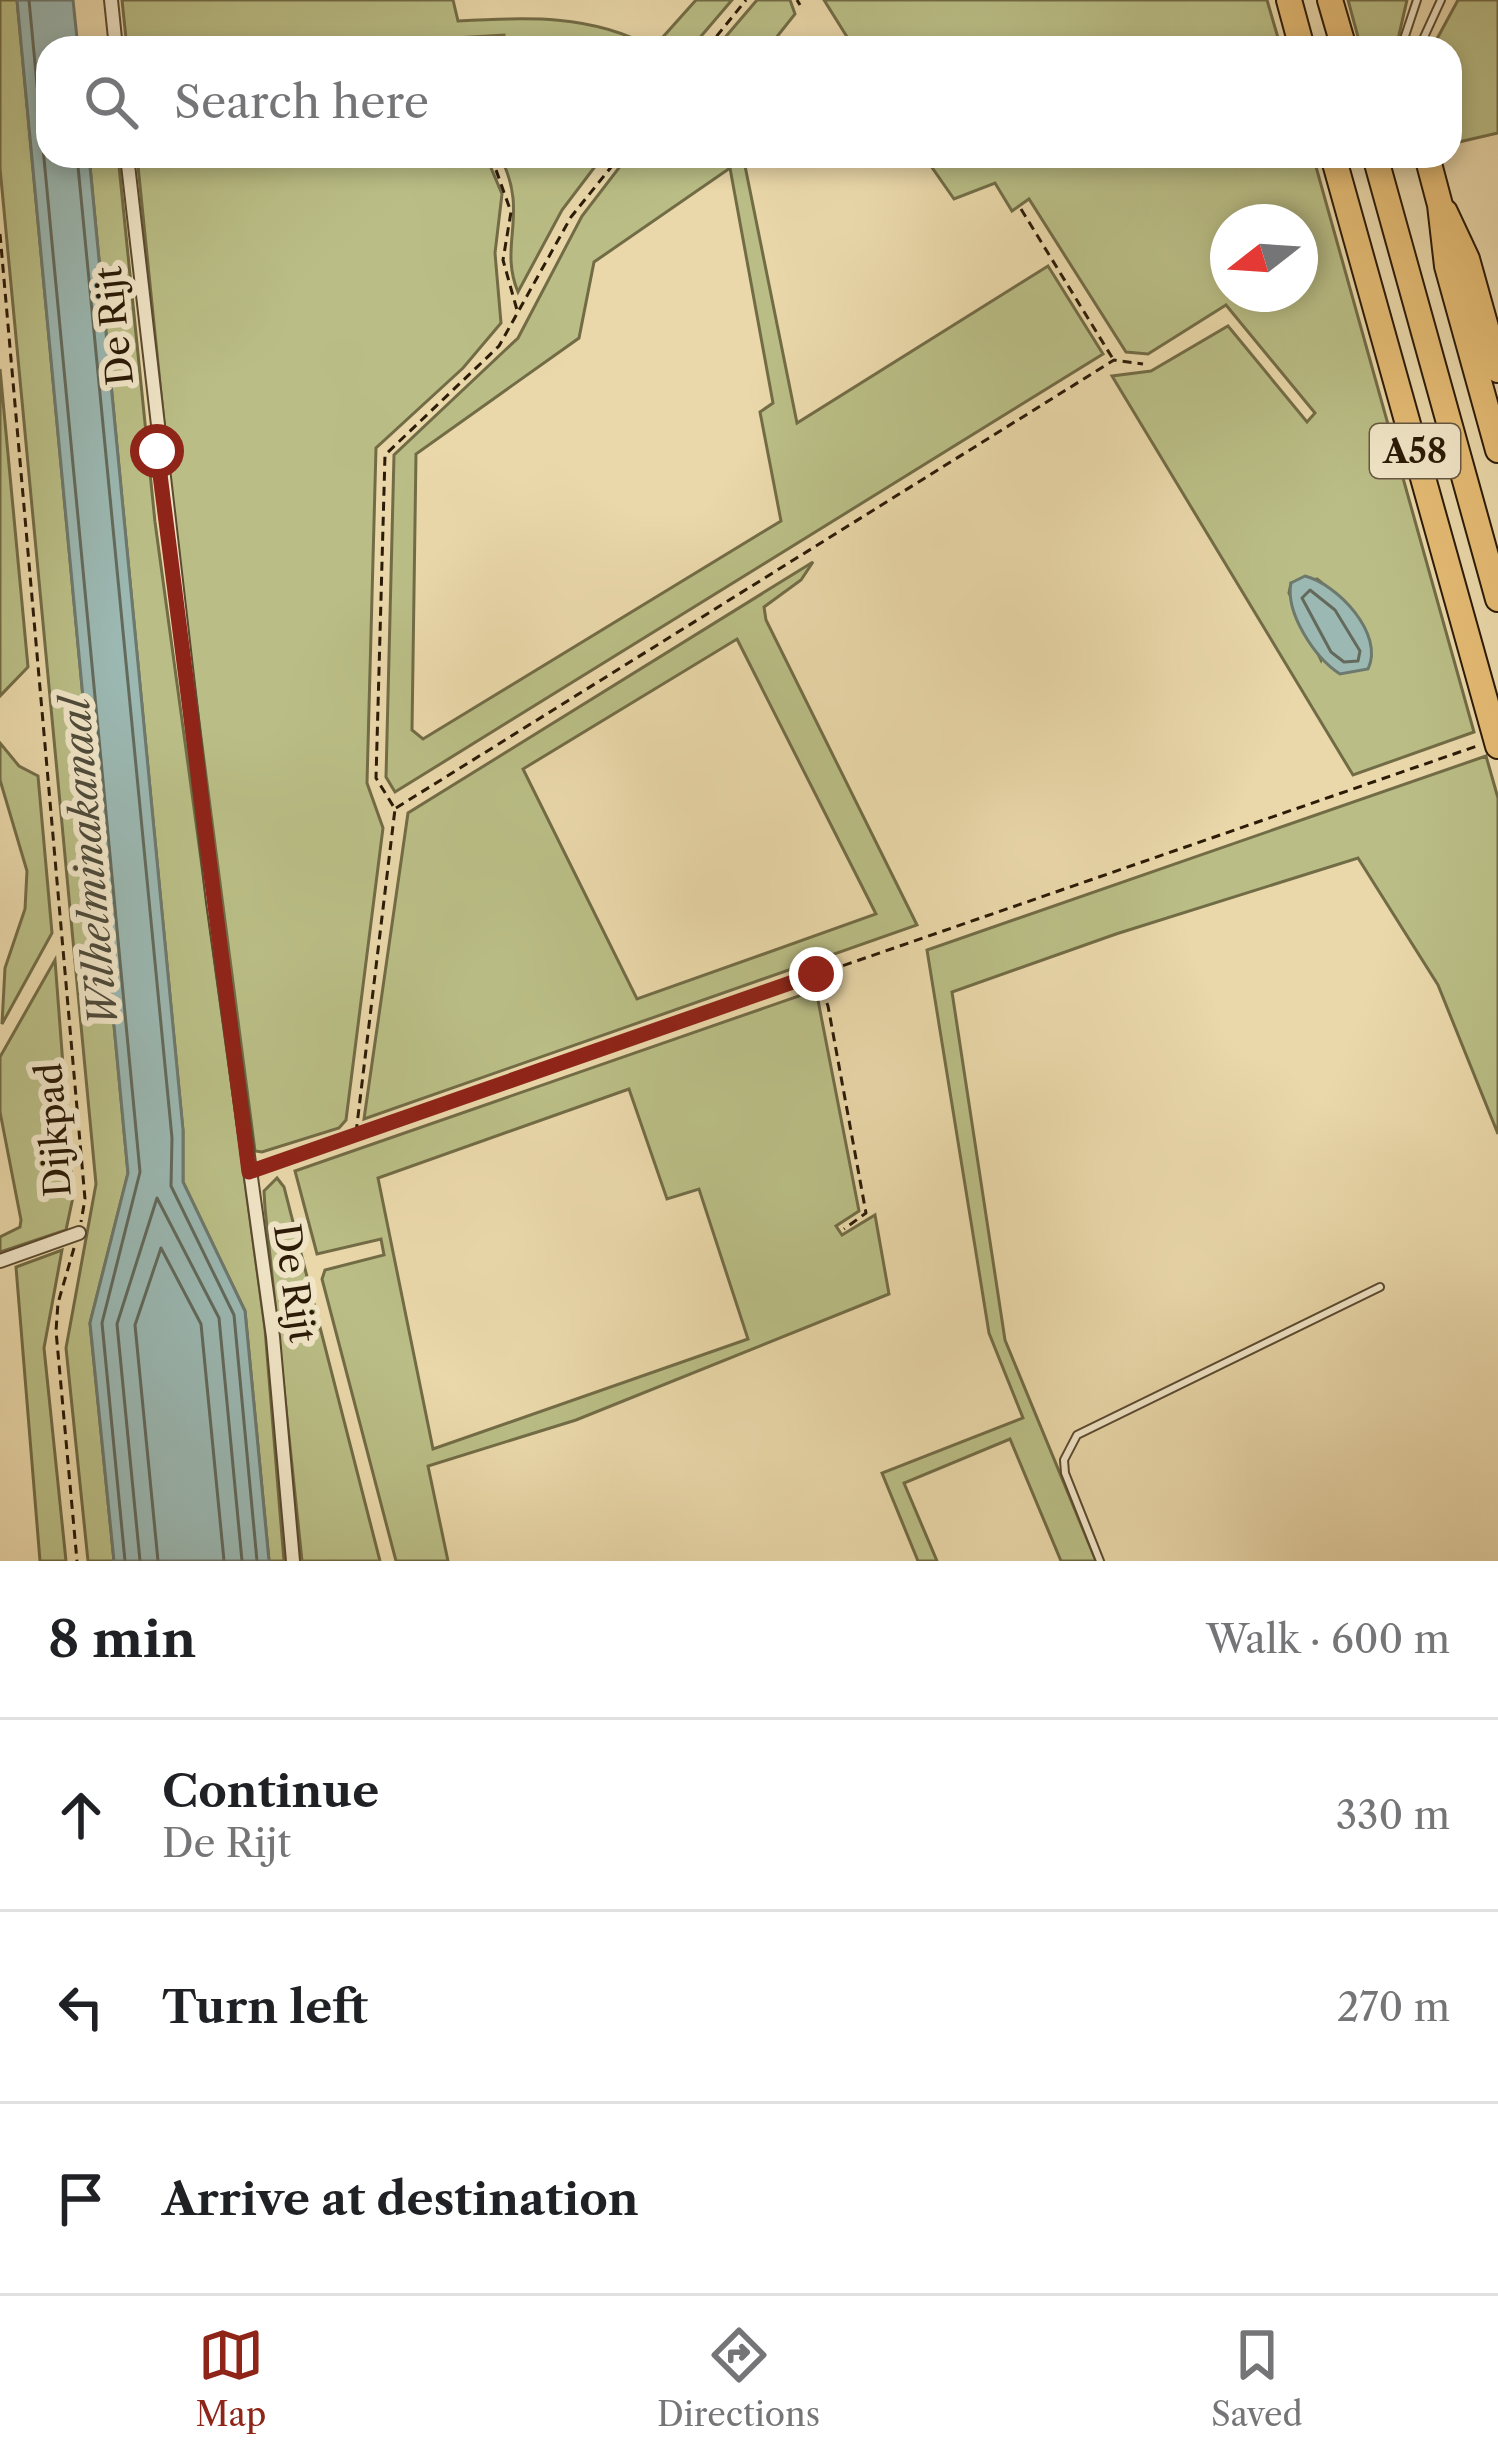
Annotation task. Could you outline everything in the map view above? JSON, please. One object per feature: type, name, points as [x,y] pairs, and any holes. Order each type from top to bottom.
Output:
[{"type":"highway","points":[[1289,0],[1299,36]]},
{"type":"highway","points":[[1330,0],[1340,36]]},
{"type":"highway","name":"A58","points":[[1336,168],[1487,746]]},
{"type":"highway","name":"A58","points":[[1378,168],[1498,599]]},
{"type":"highway","name":"A58","points":[[1430,168],[1447,266],[1498,450]]},
{"type":"highway","name":"A58","points":[[1440,205],[1467,259],[1498,370]]},
{"type":"street","points":[[111,0],[115,36]]},
{"type":"street","name":"De Rijt","points":[[128,168],[157,451],[280,1395],[293,1561]]},
{"type":"street","points":[[0,1261],[79,1233]]},
{"type":"lane","points":[[1405,36],[1417,0]]},
{"type":"lane","points":[[1424,36],[1441,0]]},
{"type":"lane","points":[[1100,1561],[1065,1473],[1064,1460],[1077,1435],[1380,1287]]},
{"type":"path","points":[[717,36],[746,0]]},
{"type":"path","points":[[495,168],[511,212],[503,260],[518,314]]},
{"type":"path","points":[[356,1135],[395,809],[376,778],[385,455],[500,346],[571,217],[610,168]]},
{"type":"path","points":[[1021,209],[1114,361]]},
{"type":"path","name":"Dijkpad","points":[[0,234],[83,1175],[79,1233],[56,1318],[77,1561]]},
{"type":"path","points":[[395,809],[1114,361],[1143,364]]},
{"type":"path","points":[[249,1172],[1487,746]]},
{"type":"path","points":[[816,974],[828,1006],[866,1213],[844,1228]]},
{"type":"green space","points":[[0,0],[17,0],[128,1173],[90,1323],[114,1561],[88,1561],[66,1348],[96,1184],[0,168]]},
{"type":"green space","points":[[122,0],[453,0],[458,21],[558,20],[627,36],[504,35],[126,36]]},
{"type":"green space","points":[[696,0],[732,0],[701,36],[664,36]]},
{"type":"green space","points":[[757,0],[790,0],[795,14],[778,36],[726,36]]},
{"type":"green space","points":[[824,0],[1267,0],[1278,36],[846,36]]},
{"type":"green space","points":[[1348,0],[1407,0],[1399,36],[1358,36]]},
{"type":"green space","points":[[1458,0],[1498,0],[1498,133],[1462,141],[1462,36],[1438,36]]},
{"type":"green space","points":[[90,168],[119,168],[155,522],[265,1329],[284,1561],[269,1561],[245,1311],[183,1182],[183,1131]]},
{"type":"green space","points":[[138,168],[491,168],[502,194],[495,253],[501,323],[463,368],[376,448],[367,783],[383,828],[346,1120],[339,1128],[262,1152],[255,1151],[178,561]]},
{"type":"green space","points":[[505,168],[594,168],[562,210],[518,292],[511,259],[514,212]]},
{"type":"green space","points":[[619,168],[730,168],[745,168],[797,423],[1048,266],[1103,354],[395,792],[386,777],[394,455],[518,338],[582,216]],"holes":[[[730,168],[773,403],[760,412],[781,521],[423,739],[412,730],[416,454],[579,338],[594,262]]]},
{"type":"green space","points":[[932,168],[1316,168],[1474,732],[1353,775],[1112,376],[1151,371],[1228,326],[1307,422],[1315,413],[1232,312],[1318,312],[1318,204],[1210,204],[1210,312],[1215,312],[1148,354],[1126,352],[1029,199],[1012,211],[995,183],[954,199]],"holes":[[[1317,579],[1344,601],[1321,660],[1289,593],[1291,583]]]},
{"type":"green space","points":[[0,369],[28,667],[0,696]]},
{"type":"green space","points":[[813,562],[801,580],[764,607],[766,620],[917,925],[364,1119],[408,813]],"holes":[[[737,639],[876,914],[637,999],[523,769]]]},
{"type":"green space","points":[[0,743],[19,766],[38,776],[52,933],[2,1024],[5,968],[25,909],[27,871],[0,780]]},
{"type":"green space","points":[[1486,756],[1498,798],[1498,1134],[1438,985],[1358,858],[1116,934],[952,992],[1005,1340],[1096,1561],[1061,1561],[1010,1439],[904,1483],[937,1561],[918,1561],[882,1473],[1023,1418],[989,1333],[927,950]]},
{"type":"green space","points":[[55,960],[73,1197],[66,1230],[0,1252],[0,1237],[20,1227],[21,1220],[0,1112],[0,1057]]},
{"type":"green space","points":[[816,990],[859,1211],[836,1226],[842,1235],[875,1215],[889,1294],[576,1420],[428,1466],[448,1561],[396,1561],[322,1279],[325,1270],[384,1255],[381,1239],[317,1254],[295,1171]],"holes":[[[629,1089],[667,1199],[699,1189],[748,1339],[433,1449],[378,1178]]]},
{"type":"green space","points":[[277,1178],[284,1187],[380,1561],[302,1561],[265,1208],[264,1191]]},
{"type":"green space","points":[[62,1250],[44,1348],[66,1561],[40,1561],[16,1267]]},
{"type":"water","points":[[17,0],[73,0],[77,36],[36,36],[36,168],[90,168],[183,1130],[183,1182],[245,1311],[269,1561],[114,1561],[90,1323],[128,1173]]},
{"type":"water","points":[[1305,576],[1331,589],[1355,612],[1370,641],[1368,669],[1340,674],[1312,646],[1297,621],[1290,595],[1291,583]]},
{"type":"route","points":[[157,451],[249,1172],[816,974]]},
{"type":"water label","name":"Wilhelminakanaal","points":[[89,862]]}]
